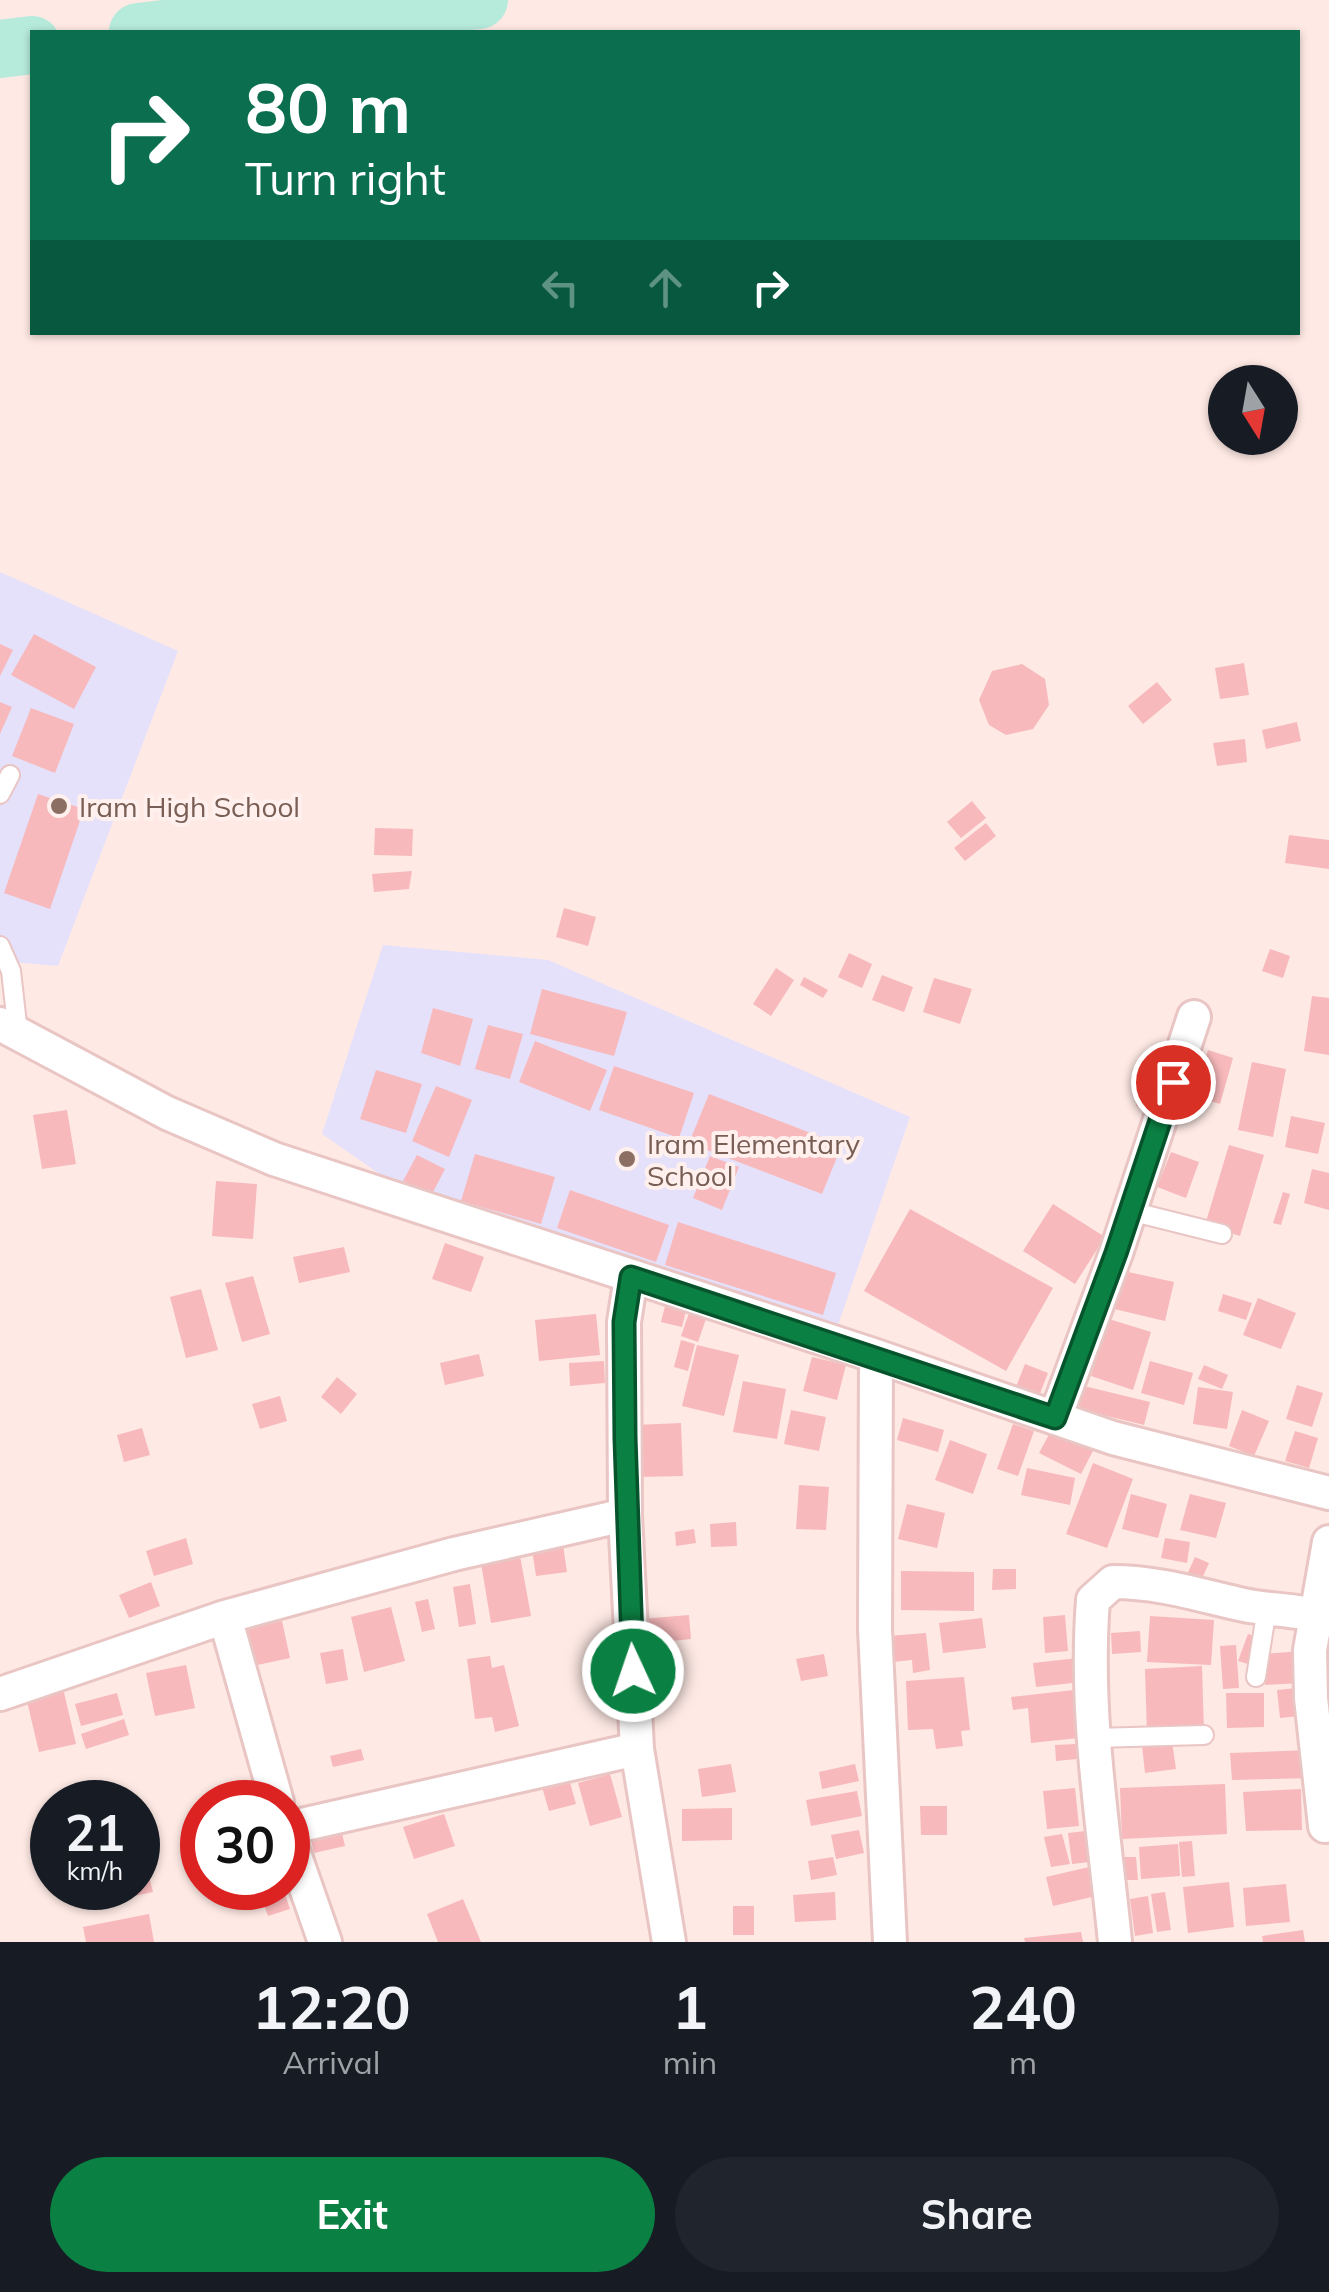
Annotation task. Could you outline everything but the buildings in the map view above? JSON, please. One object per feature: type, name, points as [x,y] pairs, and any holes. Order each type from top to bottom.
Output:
[{"type":"street","points":[[1055,1418],[1130,1211],[1194,1017]]},
{"type":"street","points":[[9,1028],[167,1113],[274,1158],[1113,1438],[1329,1493]]},
{"type":"street","points":[[631,1277],[624,1322],[625,1515],[638,1749],[669,1942]]},
{"type":"street","points":[[876,1356],[875,1628],[890,1942]]},
{"type":"street","points":[[0,1694],[225,1618],[454,1554],[625,1515]]},
{"type":"street","points":[[1325,1826],[1311,1698],[1310,1650],[1322,1617],[1329,1542]]},
{"type":"street","points":[[1116,1942],[1094,1738],[1090,1645],[1093,1600],[1112,1582],[1144,1582],[1322,1617]]},
{"type":"street","points":[[225,1618],[272,1780]]},
{"type":"street","points":[[310,1823],[638,1749]]},
{"type":"street","points":[[310,1899],[325,1942]]},
{"type":"lane","points":[[0,794],[10,775]]},
{"type":"lane","points":[[0,946],[11,970],[9,1028]]},
{"type":"lane","points":[[1130,1211],[1222,1234]]},
{"type":"lane","points":[[1256,1677],[1266,1608]]},
{"type":"lane","points":[[1094,1738],[1204,1735]]},
{"type":"shaded area","name":"Iram High School","points":[[0,572],[178,651],[58,966],[0,961]]},
{"type":"shaded area","name":"Iram Elementary School","points":[[383,945],[548,960],[910,1117],[838,1325],[394,1184],[322,1134]]},
{"type":"waterway","points":[[155,30],[479,0]]},
{"type":"waterway","points":[[0,49],[30,45]]},
{"type":"place","name":"Iram High School","points":[[59,806]]},
{"type":"place","name":"Iram Elementary School","points":[[627,1159]]},
{"type":"route","points":[[633,1671],[625,1515],[624,1322],[631,1277],[1055,1418],[1173,1082]]}]
